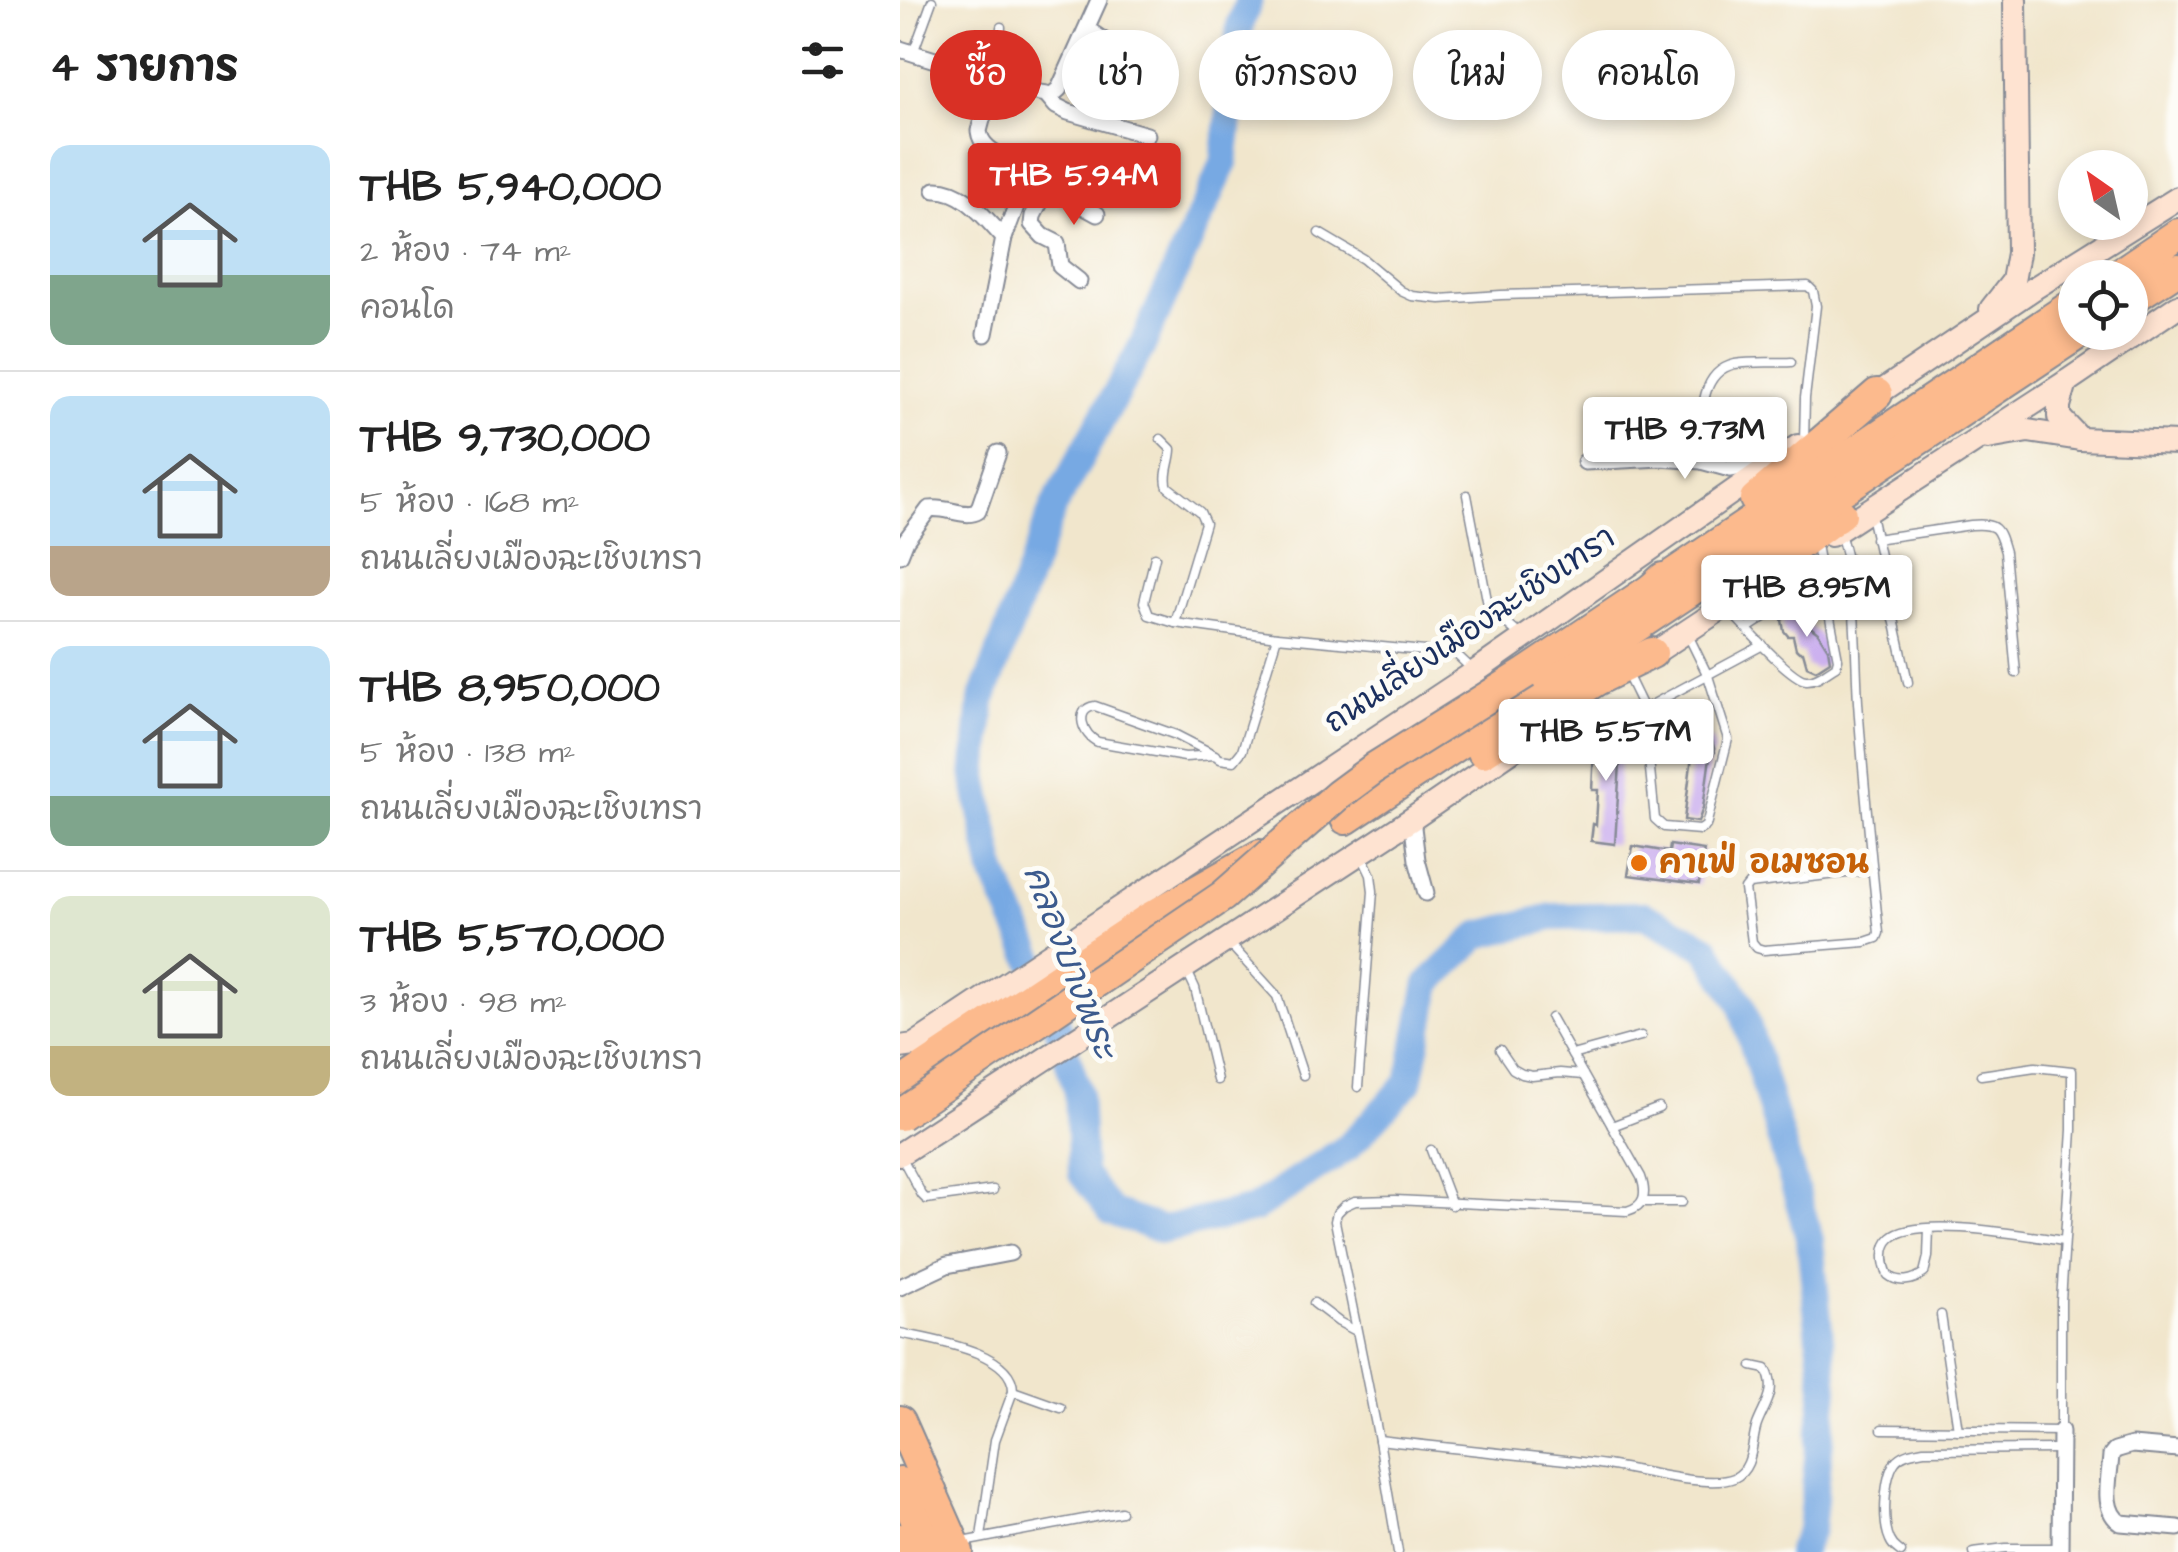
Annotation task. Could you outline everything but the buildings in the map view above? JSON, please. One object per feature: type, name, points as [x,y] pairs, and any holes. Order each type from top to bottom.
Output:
[{"type":"highway","points":[[2140,260],[2178,234]]},
{"type":"highway","points":[[2148,289],[2176,270]]},
{"type":"highway","name":"ถนนเลี่ยงเมืองฉะเชิงเทรา","points":[[1651,588],[2058,314]]},
{"type":"highway","points":[[1346,818],[2058,347]]},
{"type":"highway","points":[[1738,598],[1777,561],[2065,350]]},
{"type":"highway","points":[[900,1115],[1222,896],[1376,767],[1526,673],[1651,588],[1877,394]]},
{"type":"highway","points":[[900,1084],[1149,918],[1210,882],[1308,831],[1346,818],[1472,758],[1597,680],[1652,654]]},
{"type":"highway","points":[[900,1421],[956,1546]]},
{"type":"highway","points":[[900,1482],[956,1546]]},
{"type":"highway","points":[[900,1539],[906,1552]]},
{"type":"main road","points":[[1926,362],[1966,332],[2013,281],[2018,252],[2015,0]]},
{"type":"main road","name":"ถนนเลี่ยงเมืองฉะเชิงเทรา","points":[[2080,260],[2178,198]]},
{"type":"main road","points":[[2018,252],[2038,269],[2058,270]]},
{"type":"main road","name":"ถนนเลี่ยงเมืองฉะเชิงเทรา","points":[[905,1049],[1474,672],[1804,442],[2058,274]]},
{"type":"main road","points":[[900,1154],[1412,819],[1816,544],[2178,306]]},
{"type":"main road","points":[[2066,382],[2058,406],[2059,417],[2080,440]]},
{"type":"main road","points":[[1976,440],[2028,431],[2080,440],[2178,443]]},
{"type":"main road","points":[[900,1143],[946,1125]]},
{"type":"street","points":[[1042,93],[1052,95],[1059,89],[1099,0]]},
{"type":"street","points":[[906,51],[930,59]]},
{"type":"street","points":[[1046,94],[1068,112],[1147,135]]},
{"type":"street","points":[[983,120],[980,140],[1017,166],[1024,185],[1004,238],[985,334]]},
{"type":"street","points":[[1021,172],[1097,214]]},
{"type":"street","points":[[1048,187],[1032,224],[1057,243],[1060,266],[1079,281]]},
{"type":"street","points":[[935,190],[956,193],[1004,238]]},
{"type":"street","points":[[900,555],[929,509],[948,508],[968,514],[978,511],[998,454]]},
{"type":"street","points":[[1585,462],[1661,458],[1701,460],[1730,469],[1778,460]]},
{"type":"street","points":[[1412,819],[1426,892]]},
{"type":"street","points":[[900,1287],[947,1265],[1010,1253]]},
{"type":"street","points":[[2060,1431],[2060,1550]]},
{"type":"street","points":[[2178,1449],[2132,1445],[2115,1450],[2108,1503],[2109,1513],[2121,1523],[2178,1528]]},
{"type":"lane","points":[[906,51],[932,1]]},
{"type":"lane","points":[[1319,233],[1363,259],[1388,282],[1412,296],[1440,299],[1808,286],[1816,306],[1804,442]]},
{"type":"lane","points":[[1701,460],[1704,398],[1711,379],[1721,369],[1736,364],[1791,362]]},
{"type":"lane","points":[[1161,439],[1170,449],[1165,481],[1168,487],[1200,512],[1205,523],[1175,623]]},
{"type":"lane","points":[[1466,496],[1483,586],[1492,612],[1523,638]]},
{"type":"lane","points":[[1870,511],[1908,682]]},
{"type":"lane","points":[[1876,539],[1971,524],[1994,526],[2000,532],[2005,552],[2016,673]]},
{"type":"lane","points":[[1839,530],[1848,571],[1879,933],[1877,938],[1865,942],[1764,950],[1752,942],[1745,890],[1748,884],[1872,870]]},
{"type":"lane","points":[[1738,598],[1748,628],[1801,679],[1810,681],[1836,666],[1838,659],[1816,544]]},
{"type":"lane","points":[[1155,556],[1144,602],[1149,615],[1175,623],[1277,637],[1456,654],[1474,672]]},
{"type":"lane","points":[[1748,628],[1824,580]]},
{"type":"lane","points":[[1456,654],[1478,623],[1492,612]]},
{"type":"lane","points":[[1626,672],[1644,709],[1655,820],[1664,826],[1700,830],[1706,826],[1728,739],[1708,676],[1686,632]]},
{"type":"lane","points":[[1215,755],[1186,757],[1098,742],[1086,733],[1083,712],[1095,706],[1234,761],[1239,758],[1277,637]]},
{"type":"lane","points":[[1644,709],[1763,644]]},
{"type":"lane","points":[[1358,1087],[1373,891],[1360,852]]},
{"type":"lane","points":[[1227,941],[1276,996],[1303,1075]]},
{"type":"lane","points":[[1186,967],[1196,988],[1217,1080]]},
{"type":"lane","points":[[1398,1552],[1336,1232],[1337,1213],[1355,1201],[1395,1200],[1627,1212],[1637,1209],[1643,1202],[1645,1188],[1641,1177],[1551,1018]]},
{"type":"lane","points":[[1572,1055],[1641,1036]]},
{"type":"lane","points":[[1500,1050],[1522,1074],[1583,1075]]},
{"type":"lane","points":[[1882,1429],[2060,1431],[2072,1071],[2034,1067],[1981,1075]]},
{"type":"lane","points":[[1612,1126],[1659,1108]]},
{"type":"lane","points":[[1431,1150],[1452,1205]]},
{"type":"lane","points":[[900,1154],[926,1198],[993,1190]]},
{"type":"lane","points":[[1643,1202],[1682,1202]]},
{"type":"lane","points":[[1929,1228],[1924,1273],[1900,1281],[1888,1276],[1884,1248],[1888,1240],[1929,1228],[1954,1227],[2064,1241]]},
{"type":"lane","points":[[1314,1304],[1356,1332]]},
{"type":"lane","points":[[1941,1316],[1958,1430]]},
{"type":"lane","points":[[900,1333],[991,1358],[1009,1373],[1013,1382],[956,1546]]},
{"type":"lane","points":[[1378,1440],[1722,1481],[1738,1476],[1748,1465],[1756,1429],[1772,1395],[1766,1368],[1752,1366]]},
{"type":"lane","points":[[1012,1391],[1060,1408]]},
{"type":"lane","points":[[1901,1552],[1891,1541],[1887,1528],[1886,1488],[1894,1463],[1902,1456],[1924,1450],[2060,1449]]},
{"type":"lane","points":[[956,1546],[1122,1512]]},
{"type":"lane","points":[[1973,1552],[2006,1548],[2060,1550]]},
{"type":"waterway","name":"คลองบางพระ","points":[[1249,0],[1240,25],[1224,163],[1141,348],[1054,506],[982,700],[975,777],[994,873],[1048,995],[1078,1092],[1082,1174],[1111,1212],[1162,1230],[1254,1209],[1348,1147],[1409,1082],[1429,983],[1479,935],[1552,917],[1644,915],[1706,947],[1741,1003],[1810,1240],[1825,1389],[1811,1529],[1800,1552]]},
{"type":"place","name":"คาเฟ่ อเมซอน","points":[[1639,863]]}]
